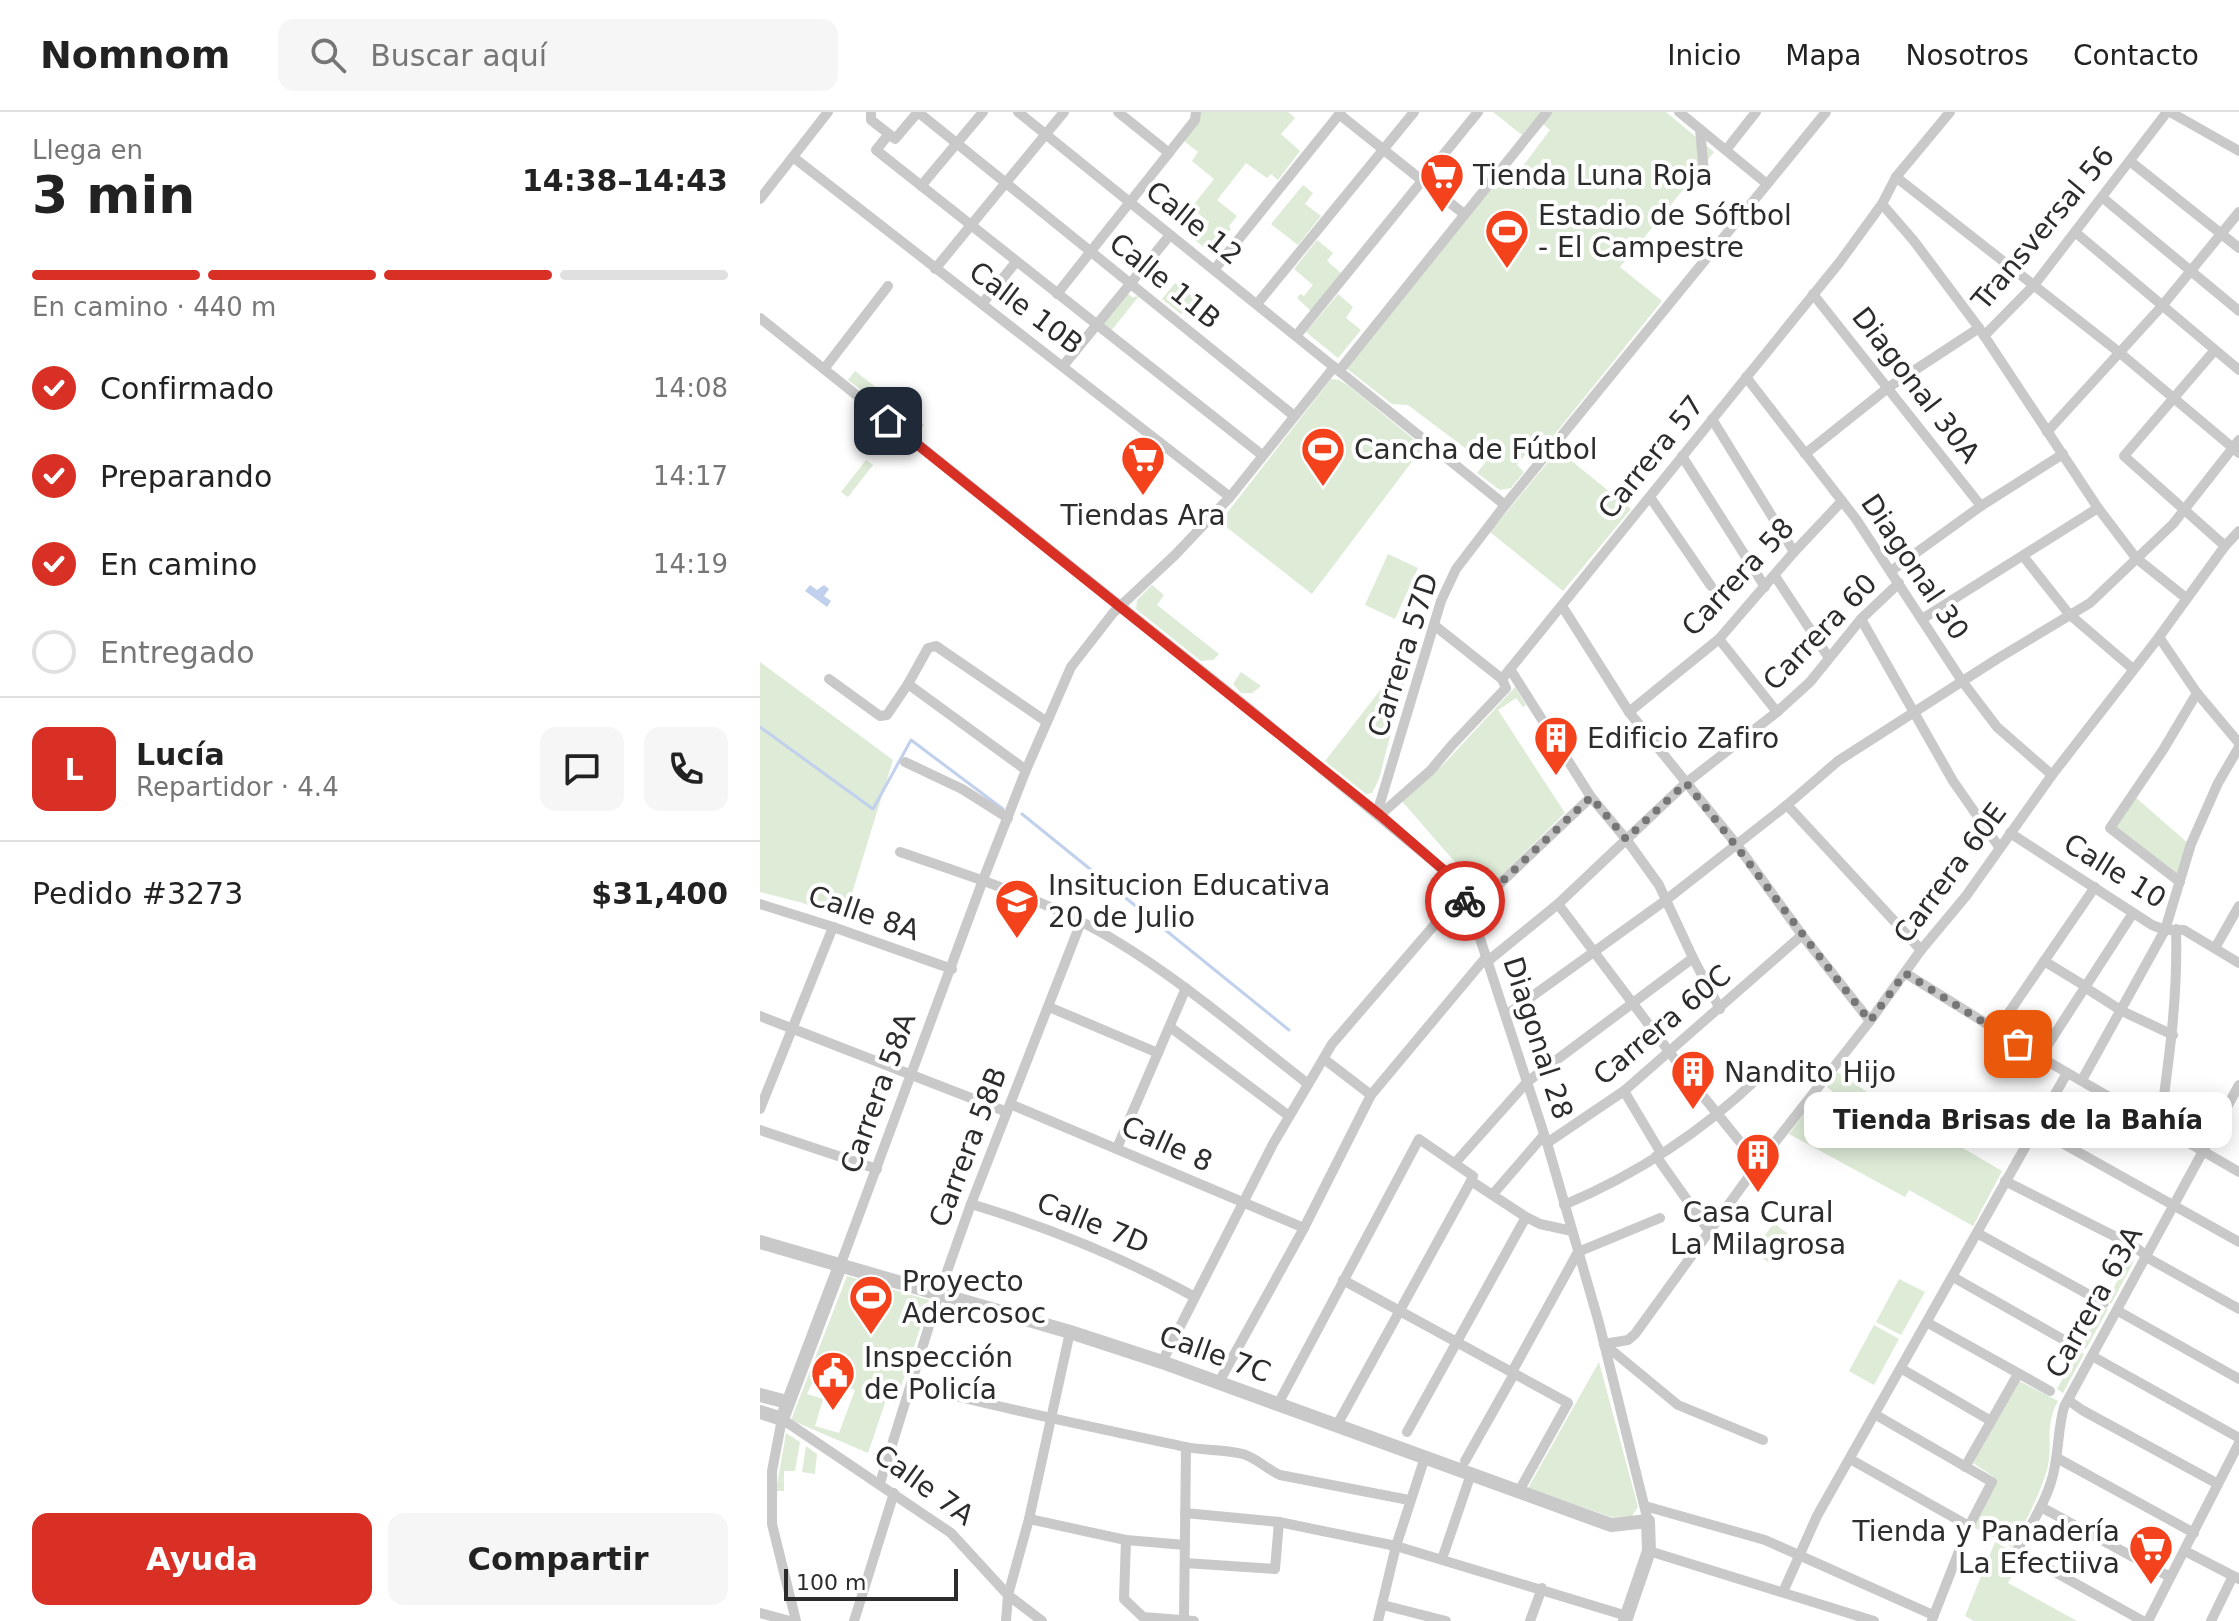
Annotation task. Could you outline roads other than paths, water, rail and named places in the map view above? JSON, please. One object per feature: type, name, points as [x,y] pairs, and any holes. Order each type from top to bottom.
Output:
[{"type":"street","points":[[760,199],[828,112]]},
{"type":"street","points":[[871,112],[871,120],[895,139],[918,112]]},
{"type":"street","name":"Calle 11B","points":[[918,112],[1293,415]]},
{"type":"street","points":[[921,186],[983,112]]},
{"type":"street","name":"Calle 12","points":[[1018,112],[1505,505]]},
{"type":"street","points":[[935,269],[1064,112]]},
{"type":"street","points":[[1118,112],[1169,153]]},
{"type":"street","points":[[1257,304],[1414,112]]},
{"type":"street","points":[[1296,336],[1478,112]]},
{"type":"street","points":[[1120,607],[1230,497],[1293,415],[1336,369],[1547,112]]},
{"type":"street","points":[[1726,150],[1756,112]]},
{"type":"street","name":"Carrera 57D","points":[[1378,814],[1450,578],[1505,505],[1826,112]]},
{"type":"street","name":"Carrera 57","points":[[1378,814],[1431,770],[1506,688],[1502,679],[1813,294],[1882,204],[1896,177],[1950,112]]},
{"type":"street","points":[[2169,112],[2239,151]]},
{"type":"street","name":"Transversal 56","points":[[1981,332],[2035,284],[2169,112]]},
{"type":"street","points":[[1057,294],[1197,113]]},
{"type":"street","points":[[1214,270],[1340,113],[1464,214]]},
{"type":"street","points":[[1684,114],[1767,184]]},
{"type":"street","points":[[1700,129],[1704,172]]},
{"type":"street","points":[[889,134],[876,150],[1262,455]]},
{"type":"street","name":"Calle 10B","points":[[793,157],[1230,497]]},
{"type":"street","points":[[2131,162],[2239,248]]},
{"type":"street","points":[[1506,1015],[1666,900],[1838,761],[2090,603],[2173,524],[2237,447],[1896,177]]},
{"type":"street","points":[[2103,198],[2239,311]]},
{"type":"street","points":[[1882,204],[1920,248],[1981,332],[2098,508],[2136,558],[2186,598]]},
{"type":"street","points":[[2047,432],[2162,306],[2239,212]]},
{"type":"street","points":[[2075,232],[2239,370]]},
{"type":"street","points":[[1063,366],[1170,235]]},
{"type":"street","points":[[982,304],[1016,262]]},
{"type":"street","points":[[824,369],[888,286]]},
{"type":"street","name":"Diagonal 30A","points":[[1813,294],[1981,506]]},
{"type":"street","name":"Diagonal 28","points":[[760,318],[1378,814],[1453,878],[1471,911],[1488,958],[1546,1139],[1604,1344],[1646,1513]]},
{"type":"street","points":[[1805,454],[1889,387],[1981,332]]},
{"type":"street","points":[[2214,351],[2124,456],[2225,546]]},
{"type":"street","name":"Diagonal 30","points":[[1746,377],[1842,501],[1962,681],[1997,727],[2052,775]]},
{"type":"street","points":[[1712,419],[1794,552]]},
{"type":"street","name":"Carrera 60","points":[[1891,571],[1981,506],[2063,454]]},
{"type":"street","points":[[1682,456],[1765,587]]},
{"type":"street","points":[[1650,497],[1711,586]]},
{"type":"street","name":"Carrera 58","points":[[1629,712],[1719,639],[1842,501]]},
{"type":"street","points":[[1922,619],[2098,508]]},
{"type":"street","name":"Carrera 60E","points":[[1604,1344],[1628,1340],[1635,1334],[1758,1164],[1870,1021],[1921,950],[1966,896],[2052,775],[2239,531]]},
{"type":"street","points":[[2023,556],[2069,614],[2133,669]]},
{"type":"street","points":[[1775,576],[1829,658]]},
{"type":"street","name":"Carrera 60","points":[[1219,1382],[1304,1228],[1371,1095],[1488,958],[1558,904],[1686,783],[1777,712],[1822,670],[1861,619],[1899,583]]},
{"type":"street","points":[[1562,606],[1629,712],[1737,845],[1802,935],[1870,1021]]},
{"type":"street","name":"Carrera 58A","points":[[793,1621],[772,1524],[772,1471],[787,1402],[983,880],[1063,681],[1080,653],[1120,607]]},
{"type":"street","points":[[1861,619],[1953,781],[1999,847]]},
{"type":"street","points":[[1434,625],[1502,679]]},
{"type":"street","points":[[2159,637],[2197,693],[2239,745],[2191,844],[2180,882],[2171,930],[2177,983],[2173,1035],[2160,1126]]},
{"type":"street","points":[[1719,639],[1777,712]]},
{"type":"street","points":[[829,679],[880,716],[887,715],[928,648],[936,646],[1047,722]]},
{"type":"street","points":[[1510,669],[1591,797],[1659,885],[1720,1009]]},
{"type":"street","points":[[908,684],[1026,770]]},
{"type":"street","points":[[2180,882],[2110,828],[2197,693]]},
{"type":"street","points":[[905,762],[962,789],[1008,818]]},
{"type":"street","points":[[1471,911],[1591,797]]},
{"type":"street","points":[[1787,805],[1921,950]]},
{"type":"street","name":"Calle 10","points":[[2010,833],[2133,913],[2171,930],[2184,930],[2239,963]]},
{"type":"street","points":[[900,852],[983,880],[1081,922],[1116,941],[1186,988],[1308,1084]]},
{"type":"street","points":[[1997,1030],[2095,887]]},
{"type":"street","points":[[1162,1362],[1193,1296],[1289,1116],[1332,1044],[1461,894]]},
{"type":"street","name":"Calle 8A","points":[[760,904],[952,969]]},
{"type":"street","points":[[1558,904],[1758,1164]]},
{"type":"street","points":[[2215,948],[2239,906]]},
{"type":"street","points":[[2040,1057],[2133,913]]},
{"type":"street","name":"Carrera 58B","points":[[880,1483],[939,1294],[971,1204],[1081,922]]},
{"type":"street","points":[[760,1109],[833,927]]},
{"type":"street","points":[[2082,1080],[2171,930]]},
{"type":"street","name":"Carrera 60C","points":[[1493,1194],[1546,1139],[1624,1091],[1802,935]]},
{"type":"street","points":[[1455,1163],[1527,1082],[1693,958]]},
{"type":"street","points":[[2044,961],[2122,1011],[2173,1035]]},
{"type":"street","points":[[1905,973],[2040,1057],[2239,1172]]},
{"type":"street","points":[[1117,1148],[1186,988]]},
{"type":"street","points":[[1049,1007],[1158,1053]]},
{"type":"street","name":"Calle 8","points":[[760,1016],[1117,1148],[1304,1228]]},
{"type":"street","points":[[1170,1027],[1289,1116]]},
{"type":"street","points":[[1324,1059],[1371,1095]]},
{"type":"street","points":[[1783,1592],[1817,1516],[2067,1073]]},
{"type":"street","points":[[1564,1205],[1627,1176],[1718,1114],[1759,1077]]},
{"type":"street","name":"Carrera 63A","points":[[2145,1621],[2017,1551],[2051,1484],[2059,1426],[2068,1400],[2239,1085]]},
{"type":"street","points":[[1624,1091],[1658,1154],[1709,1231]]},
{"type":"street","points":[[2035,1128],[2239,1242]]},
{"type":"street","points":[[760,1130],[877,1169]]},
{"type":"street","points":[[1278,1404],[1419,1139],[1473,1176],[1337,1425]]},
{"type":"street","points":[[1471,1181],[1540,1224],[1572,1231]]},
{"type":"street","points":[[2005,1181],[2132,1245],[2147,1257],[2239,1309]]},
{"type":"street","name":"Calle 7D","points":[[971,1204],[1085,1242],[1193,1296]]},
{"type":"street","points":[[1407,1432],[1526,1217]]},
{"type":"street","points":[[1442,1559],[1468,1467],[1513,1373],[1578,1252],[1660,1218]]},
{"type":"street","points":[[1977,1233],[2104,1303]]},
{"type":"street","name":"Calle 7C","points":[[760,1242],[1070,1332],[1162,1362],[1425,1457],[1468,1467],[1519,1491],[1611,1525],[1646,1513]]},
{"type":"street","points":[[1953,1277],[2078,1348]]},
{"type":"street","points":[[1343,1280],[1568,1403],[1519,1491]]},
{"type":"street","points":[[2118,1311],[2239,1379]]},
{"type":"street","points":[[1928,1323],[2050,1391]]},
{"type":"street","points":[[1006,1621],[1008,1595],[1029,1519],[1070,1332]]},
{"type":"street","points":[[1604,1344],[1678,1405],[1763,1440]]},
{"type":"street","points":[[2092,1356],[2239,1440],[2185,1551],[2145,1621]]},
{"type":"street","points":[[1902,1369],[1991,1421]]},
{"type":"street","points":[[1965,1467],[2018,1374]]},
{"type":"street","points":[[911,1385],[1186,1447],[1241,1454],[1280,1475],[1409,1500]]},
{"type":"street","points":[[760,1395],[787,1402]]},
{"type":"street","points":[[2068,1400],[2218,1484]]},
{"type":"street","name":"Calle 7A","points":[[760,1412],[782,1419],[951,1533],[1008,1595],[1042,1621]]},
{"type":"street","points":[[1185,1513],[1279,1522],[1396,1546],[1542,1588],[1626,1618],[1649,1551],[1650,1532],[1646,1513],[1750,1535],[1932,1618],[1969,1526],[1992,1482],[1876,1415]]},
{"type":"street","points":[[1184,1620],[1186,1447]]},
{"type":"street","points":[[1378,1621],[1409,1500],[1425,1457]]},
{"type":"street","points":[[2057,1458],[2194,1533]]},
{"type":"street","points":[[1850,1459],[1969,1526]]},
{"type":"street","points":[[854,1621],[894,1493]]},
{"type":"street","points":[[2041,1507],[2170,1577]]},
{"type":"street","points":[[1029,1519],[1126,1540],[1185,1545]]},
{"type":"street","points":[[1185,1563],[1275,1569],[1279,1522]]},
{"type":"street","points":[[1126,1540],[1124,1599],[1143,1619],[1194,1621]]},
{"type":"street","points":[[1649,1551],[1783,1592],[1836,1615],[1874,1621]]},
{"type":"street","points":[[2185,1551],[2236,1578],[2211,1621]]},
{"type":"street","points":[[1530,1621],[1542,1588]]},
{"type":"street","points":[[1383,1605],[1446,1621]]},
{"type":"street","points":[[760,1613],[793,1621]]},
{"type":"water","points":[[810,585],[817,590],[824,585],[829,589],[824,596],[831,601],[827,607],[805,591]]},
{"type":"waterway","points":[[760,727],[873,809],[911,740],[1003,809]]},
{"type":"waterway","points":[[1022,814],[1289,1030]]},
{"type":"place","name":"Tienda Luna Roja","points":[[1442,214]]},
{"type":"place","name":"Estadio de Sóftbol - El Campestre","points":[[1507,270]]},
{"type":"place","name":"Cancha de Fútbol","points":[[1323,488]]},
{"type":"place","name":"Tiendas Ara","points":[[1143,497]]},
{"type":"place","name":"Edificio Zafiro","points":[[1556,777]]},
{"type":"place","name":"Insitucion Educativa 20 de Julio","points":[[1017,940]]},
{"type":"place","name":"Tienda Brisas de la Bahía","points":[[2018,1044]]},
{"type":"place","name":"Nandito Hijo","points":[[1693,1111]]},
{"type":"place","name":"Casa Cural La Milagrosa","points":[[1758,1194]]},
{"type":"place","name":"Proyecto Adercosoc","points":[[871,1336]]},
{"type":"place","name":"Inspección de Policía","points":[[833,1412]]},
{"type":"place","name":"Tienda y Panadería La Efectiiva","points":[[2151,1586]]}]
